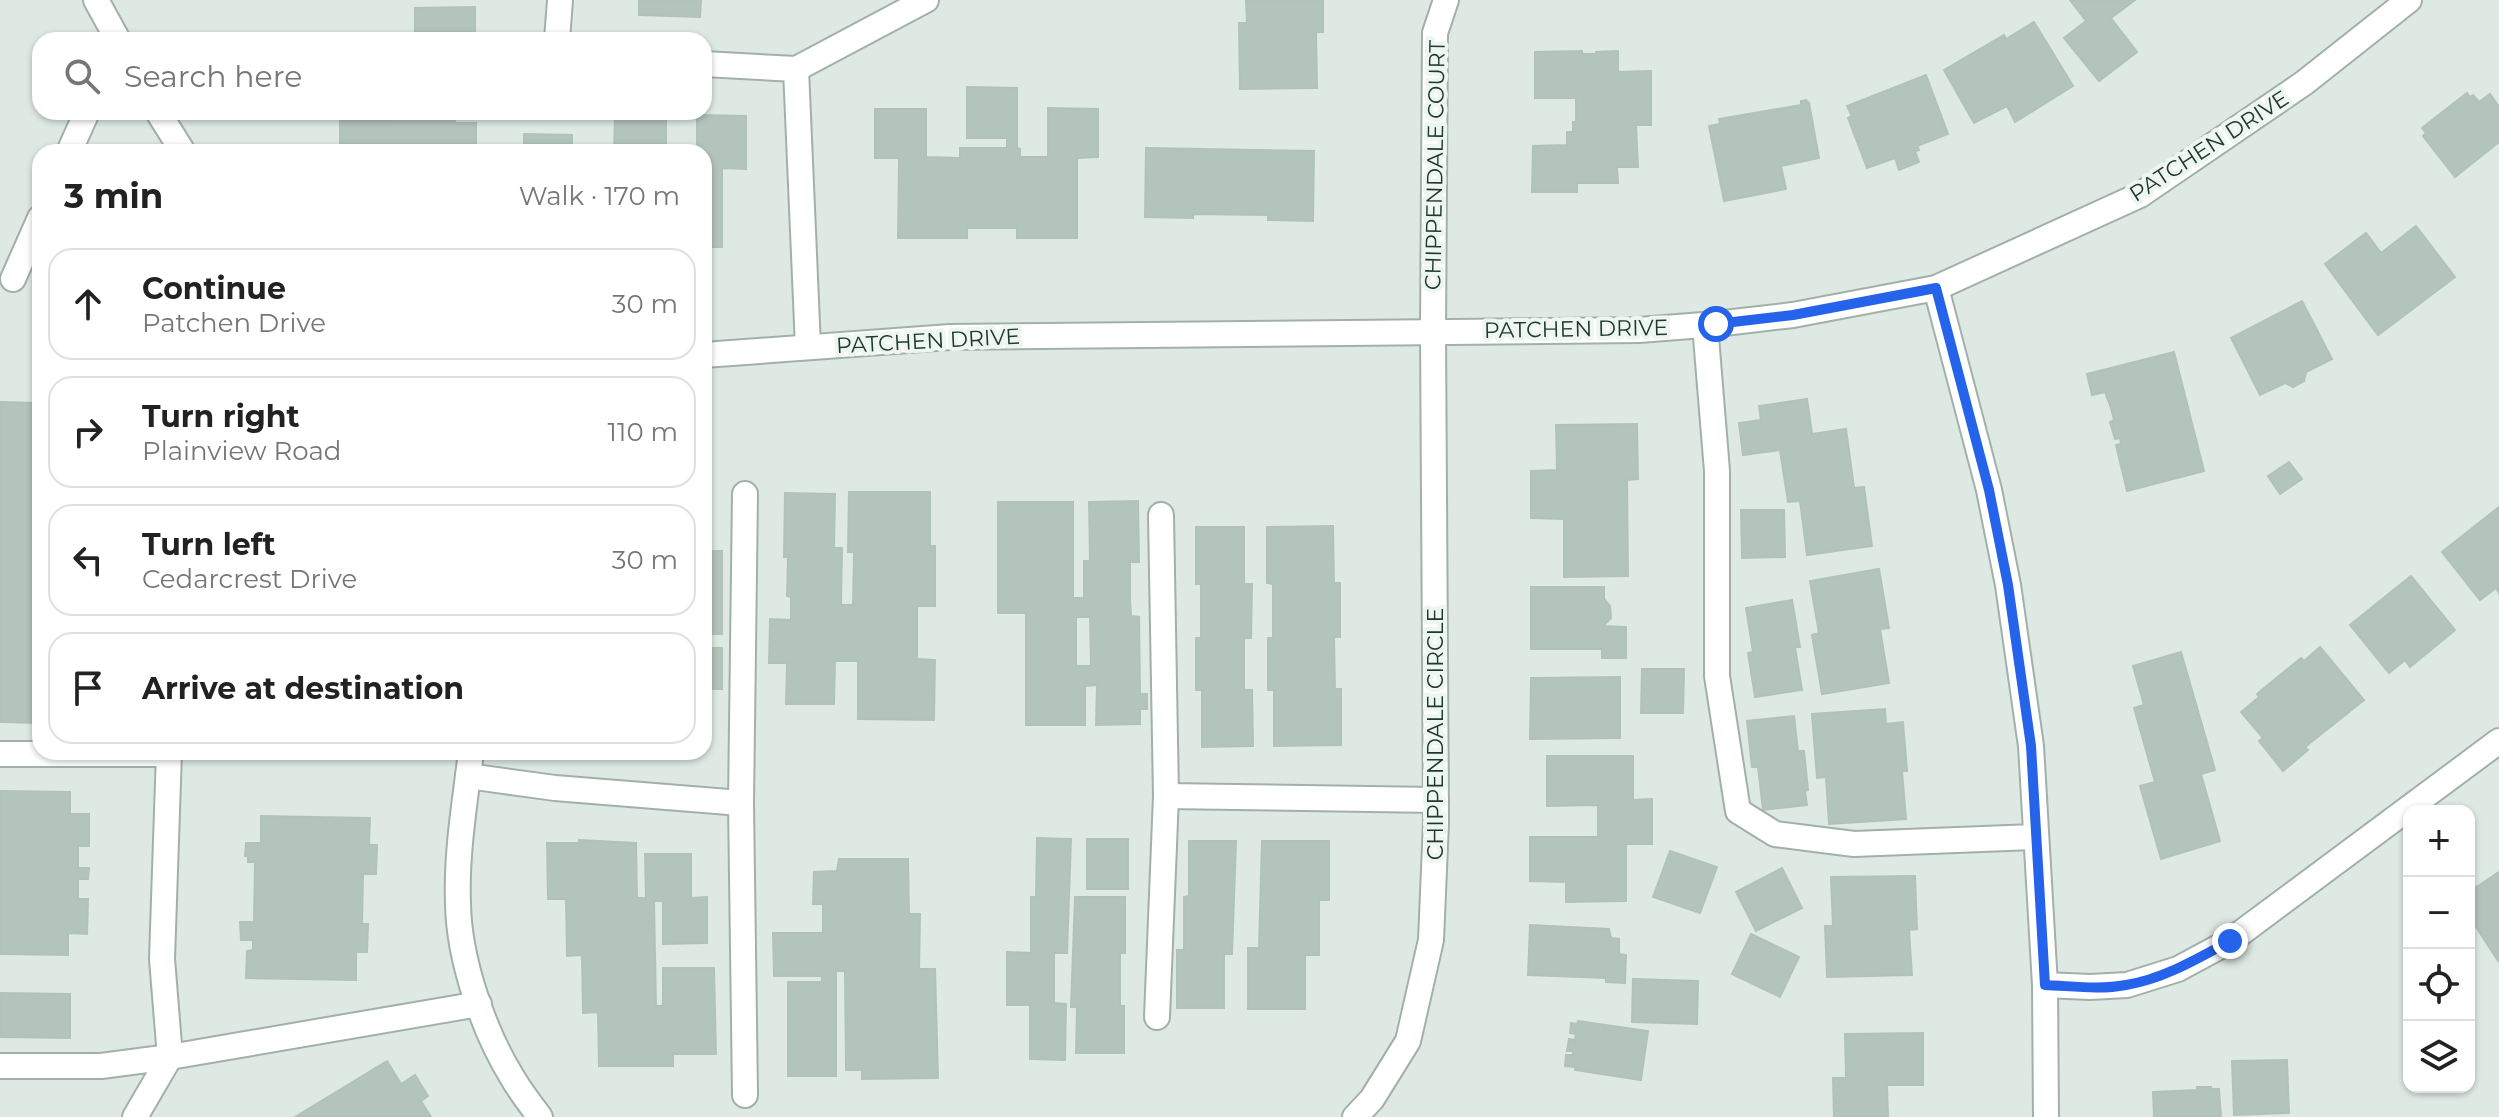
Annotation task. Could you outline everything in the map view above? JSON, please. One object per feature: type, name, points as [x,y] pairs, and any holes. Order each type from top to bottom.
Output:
[{"type":"street","points":[[96,0],[114,32]]},
{"type":"street","points":[[558,32],[560,0]]},
{"type":"street","points":[[712,64],[796,69],[926,0]]},
{"type":"street","name":"CHIPPENDALE COURT","points":[[1433,332],[1435,33],[1446,0]]},
{"type":"street","name":"PATCHEN DRIVE","points":[[712,354],[950,337],[1639,330],[1793,315],[1936,288],[2140,195],[2304,83],[2409,0]]},
{"type":"street","points":[[796,69],[808,347]]},
{"type":"street","points":[[73,144],[83,120]]},
{"type":"street","points":[[163,120],[178,144]]},
{"type":"street","points":[[13,279],[32,236]]},
{"type":"street","points":[[1936,288],[1989,490],[2008,585],[2031,746],[2045,985],[2046,1117]]},
{"type":"street","points":[[1705,325],[1717,471],[1717,676],[1738,811],[1775,834],[1854,844],[2036,837]]},
{"type":"street","name":"CHIPPENDALE CIRCLE","points":[[1355,1117],[1372,1099],[1408,1041],[1431,940],[1436,800],[1433,332]]},
{"type":"street","points":[[745,494],[741,803],[745,1095]]},
{"type":"street","points":[[1157,1017],[1166,796],[1161,515]]},
{"type":"street","points":[[2045,985],[2127,985],[2178,969],[2230,941],[2499,741]]},
{"type":"street","points":[[0,754],[32,754]]},
{"type":"street","points":[[135,1117],[170,1057],[162,959],[169,760]]},
{"type":"street","points":[[540,1117],[511,1076],[485,1022],[466,963],[458,906],[459,843],[470,764],[555,788],[741,803]]},
{"type":"street","points":[[1166,796],[1436,800]]},
{"type":"street","points":[[0,1066],[101,1066],[479,1004]]},
{"type":"building","points":[[639,0],[701,0],[700,17],[639,15]]},
{"type":"building","points":[[1246,0],[1323,0],[1323,32],[1316,32],[1317,88],[1240,89],[1239,23],[1247,23]]},
{"type":"building","points":[[2070,0],[2135,0],[2111,18],[2137,52],[2099,81],[2064,38],[2086,21]]},
{"type":"building","points":[[475,7],[475,32],[415,32],[415,8]]},
{"type":"building","points":[[2034,22],[2073,86],[2015,122],[2007,106],[1974,123],[1944,70],[2004,35],[2006,39]]},
{"type":"building","points":[[1582,51],[1582,54],[1596,54],[1618,51],[1618,72],[1651,71],[1651,125],[1636,125],[1638,167],[1617,167],[1618,183],[1577,183],[1577,192],[1532,192],[1533,146],[1567,145],[1567,132],[1573,132],[1573,122],[1576,122],[1576,98],[1535,98],[1535,52]]},
{"type":"building","points":[[1926,75],[1948,134],[1917,146],[1919,150],[1915,151],[1919,162],[1899,170],[1895,158],[1867,168],[1848,118],[1852,116],[1847,106]]},
{"type":"building","points":[[967,87],[1017,88],[1017,148],[1020,149],[1020,157],[1048,157],[1048,108],[1098,109],[1098,157],[1077,158],[1077,238],[1017,238],[1017,228],[967,228],[967,238],[898,238],[899,158],[875,158],[875,109],[926,109],[926,157],[960,158],[960,148],[1007,148],[1007,138],[967,138]]},
{"type":"building","points":[[2467,93],[2479,102],[2490,94],[2499,107],[2499,142],[2455,177],[2423,136],[2426,133],[2422,128]]},
{"type":"building","points":[[1806,100],[1819,158],[1781,166],[1786,189],[1724,201],[1709,126],[1720,124],[1719,119],[1801,105],[1801,101]]},
{"type":"building","points":[[712,115],[746,116],[746,169],[722,168],[722,247],[712,247],[712,144],[697,144],[697,120],[712,120]]},
{"type":"building","points":[[455,120],[455,123],[476,123],[476,144],[340,144],[340,121]]},
{"type":"building","points":[[615,120],[666,120],[666,144],[614,144]]},
{"type":"building","points":[[524,134],[572,135],[572,144],[524,144]]},
{"type":"building","points":[[1146,148],[1314,151],[1313,221],[1268,220],[1268,215],[1145,217]]},
{"type":"building","points":[[2416,226],[2455,277],[2378,335],[2325,264],[2366,233],[2381,253]]},
{"type":"building","points":[[2302,301],[2332,359],[2306,372],[2304,381],[2293,387],[2285,383],[2260,395],[2231,338]]},
{"type":"building","points":[[2174,352],[2204,471],[2127,491],[2116,445],[2121,444],[2120,438],[2115,439],[2110,422],[2114,420],[2111,408],[2105,392],[2092,395],[2087,374]]},
{"type":"building","points":[[1807,399],[1812,434],[1846,429],[1854,488],[1864,487],[1872,546],[1807,555],[1800,501],[1788,502],[1780,450],[1743,455],[1739,423],[1761,420],[1759,406]]},
{"type":"building","points":[[0,402],[32,403],[32,723],[0,722]]},
{"type":"building","points":[[1637,424],[1638,479],[1627,480],[1628,576],[1564,577],[1564,519],[1531,518],[1531,471],[1557,470],[1556,425]]},
{"type":"building","points":[[2289,462],[2302,479],[2280,494],[2268,476]]},
{"type":"building","points":[[849,492],[930,492],[930,546],[935,546],[935,606],[917,606],[917,659],[935,660],[934,720],[858,719],[858,661],[835,661],[834,704],[786,704],[787,663],[769,663],[770,619],[791,620],[791,597],[787,596],[788,557],[784,557],[785,493],[835,494],[834,548],[842,548],[841,605],[853,605],[854,552],[848,552]]},
{"type":"building","points":[[1138,501],[1139,562],[1130,562],[1130,599],[1131,616],[1139,617],[1140,694],[1147,694],[1147,709],[1140,709],[1140,724],[1096,725],[1097,685],[1085,686],[1085,725],[1026,725],[1026,613],[998,613],[998,502],[1073,502],[1073,598],[1084,598],[1084,561],[1090,561],[1089,502]],"holes":[[[1076,617],[1090,617],[1091,666],[1076,666]]]},
{"type":"building","points":[[2499,507],[2499,593],[2496,588],[2480,600],[2442,552]]},
{"type":"building","points":[[1741,510],[1784,510],[1785,557],[1742,558]]},
{"type":"building","points":[[1333,526],[1334,583],[1340,583],[1340,637],[1334,637],[1335,689],[1341,689],[1341,745],[1274,746],[1274,690],[1268,690],[1268,638],[1273,638],[1273,584],[1267,583],[1267,527]]},
{"type":"building","points":[[1196,527],[1244,527],[1244,584],[1252,584],[1251,638],[1244,638],[1244,690],[1252,690],[1253,746],[1202,747],[1202,690],[1196,690],[1196,638],[1201,638],[1201,584],[1196,584]]},
{"type":"building","points":[[712,551],[722,551],[722,634],[712,634]]},
{"type":"building","points":[[1879,569],[1889,628],[1880,629],[1889,683],[1822,694],[1812,635],[1819,633],[1810,581]]},
{"type":"building","points":[[2411,576],[2455,630],[2410,667],[2405,660],[2389,673],[2350,625]]},
{"type":"building","points":[[1531,587],[1604,587],[1604,599],[1610,606],[1611,618],[1603,626],[1626,627],[1626,658],[1602,658],[1602,649],[1531,649]]},
{"type":"building","points":[[1792,600],[1800,647],[1795,647],[1802,690],[1755,697],[1748,653],[1753,652],[1746,608]]},
{"type":"building","points":[[2320,647],[2364,700],[2305,747],[2308,750],[2283,771],[2259,741],[2263,738],[2241,712],[2259,697],[2257,694],[2301,658],[2304,661]]},
{"type":"building","points":[[712,648],[722,648],[722,689],[712,689]]},
{"type":"building","points":[[2181,652],[2215,770],[2201,774],[2220,841],[2161,859],[2140,786],[2155,782],[2134,708],[2144,705],[2133,666]]},
{"type":"building","points":[[1642,669],[1684,669],[1683,713],[1641,713]]},
{"type":"building","points":[[1620,677],[1620,738],[1530,739],[1531,678]]},
{"type":"building","points":[[1885,709],[1886,724],[1903,722],[1907,771],[1902,771],[1906,819],[1829,824],[1826,777],[1817,778],[1812,714]]},
{"type":"building","points":[[1794,716],[1798,751],[1804,751],[1807,805],[1763,810],[1758,767],[1752,767],[1747,721]]},
{"type":"building","points":[[1547,756],[1633,756],[1633,800],[1652,799],[1652,844],[1626,844],[1626,901],[1566,902],[1566,882],[1530,881],[1530,837],[1598,837],[1598,805],[1547,806]]},
{"type":"building","points":[[0,791],[70,792],[70,814],[89,814],[89,846],[78,846],[78,868],[89,868],[88,879],[78,879],[78,899],[88,899],[87,934],[68,933],[68,955],[0,954]]},
{"type":"building","points":[[261,816],[370,818],[369,845],[377,845],[376,874],[363,874],[362,924],[368,924],[367,952],[356,952],[356,980],[246,978],[247,951],[253,950],[253,940],[241,940],[240,922],[254,922],[255,862],[248,862],[248,856],[245,856],[246,843],[261,843]]},
{"type":"building","points":[[1037,838],[1071,839],[1067,953],[1054,953],[1054,1003],[1066,1004],[1065,1060],[1030,1059],[1030,1005],[1007,1005],[1007,952],[1031,953],[1031,897],[1036,897]]},
{"type":"building","points":[[1087,839],[1128,839],[1128,889],[1087,889]]},
{"type":"building","points":[[579,840],[636,843],[637,898],[646,898],[645,854],[691,854],[691,898],[707,897],[707,943],[663,944],[663,901],[654,901],[656,1006],[663,1006],[663,968],[714,968],[716,1054],[673,1054],[673,1066],[599,1066],[598,1012],[583,1013],[582,955],[567,956],[566,899],[548,899],[547,843],[579,843]]},
{"type":"building","points":[[1189,841],[1236,841],[1232,954],[1224,954],[1224,1008],[1177,1008],[1177,950],[1184,950],[1184,897],[1189,896]]},
{"type":"building","points":[[1262,841],[1329,841],[1329,900],[1319,900],[1319,955],[1305,955],[1305,1009],[1248,1009],[1248,948],[1259,948]]},
{"type":"building","points":[[1670,851],[1717,867],[1700,913],[1653,897]]},
{"type":"building","points":[[839,859],[908,859],[909,914],[920,914],[919,969],[935,969],[938,1078],[862,1079],[862,1070],[846,1070],[845,971],[836,971],[836,1076],[788,1076],[788,982],[822,982],[822,976],[774,976],[773,933],[823,933],[823,904],[813,904],[814,872],[837,871]]},
{"type":"building","points":[[1782,868],[1802,908],[1756,931],[1736,892]]},
{"type":"building","points":[[2499,872],[2498,961],[2475,925],[2475,888]]},
{"type":"building","points":[[1915,876],[1917,929],[1909,930],[1912,975],[1827,977],[1825,926],[1833,926],[1831,877]]},
{"type":"building","points":[[1075,897],[1125,897],[1125,953],[1120,953],[1124,1053],[1076,1053],[1077,1007],[1071,1007]]},
{"type":"building","points":[[1530,925],[1609,929],[1611,938],[1619,939],[1619,954],[1626,955],[1625,983],[1606,982],[1606,978],[1528,975]]},
{"type":"building","points":[[1751,934],[1799,957],[1780,997],[1732,974]]},
{"type":"building","points":[[1633,979],[1698,981],[1697,1024],[1632,1022]]},
{"type":"building","points":[[0,993],[70,994],[70,1038],[0,1037]]},
{"type":"building","points":[[1578,1021],[1648,1031],[1641,1080],[1565,1066],[1566,1055],[1573,1055],[1573,1051],[1567,1051],[1569,1039],[1575,1040],[1576,1034],[1570,1033],[1571,1023],[1577,1024]]},
{"type":"building","points":[[1923,1033],[1923,1085],[1887,1085],[1888,1117],[1834,1117],[1833,1078],[1846,1078],[1845,1034]]},
{"type":"building","points":[[2287,1060],[2289,1113],[2234,1115],[2232,1061]]},
{"type":"building","points":[[387,1061],[401,1084],[415,1075],[428,1096],[421,1101],[431,1117],[295,1117]]},
{"type":"building","points":[[2197,1087],[2219,1089],[2221,1117],[2154,1117],[2153,1092],[2197,1090]]},
{"type":"route","points":[[1716,324],[1793,315],[1936,288],[1989,490],[2008,585],[2031,746],[2045,985],[2127,985],[2178,969],[2230,941]]}]
